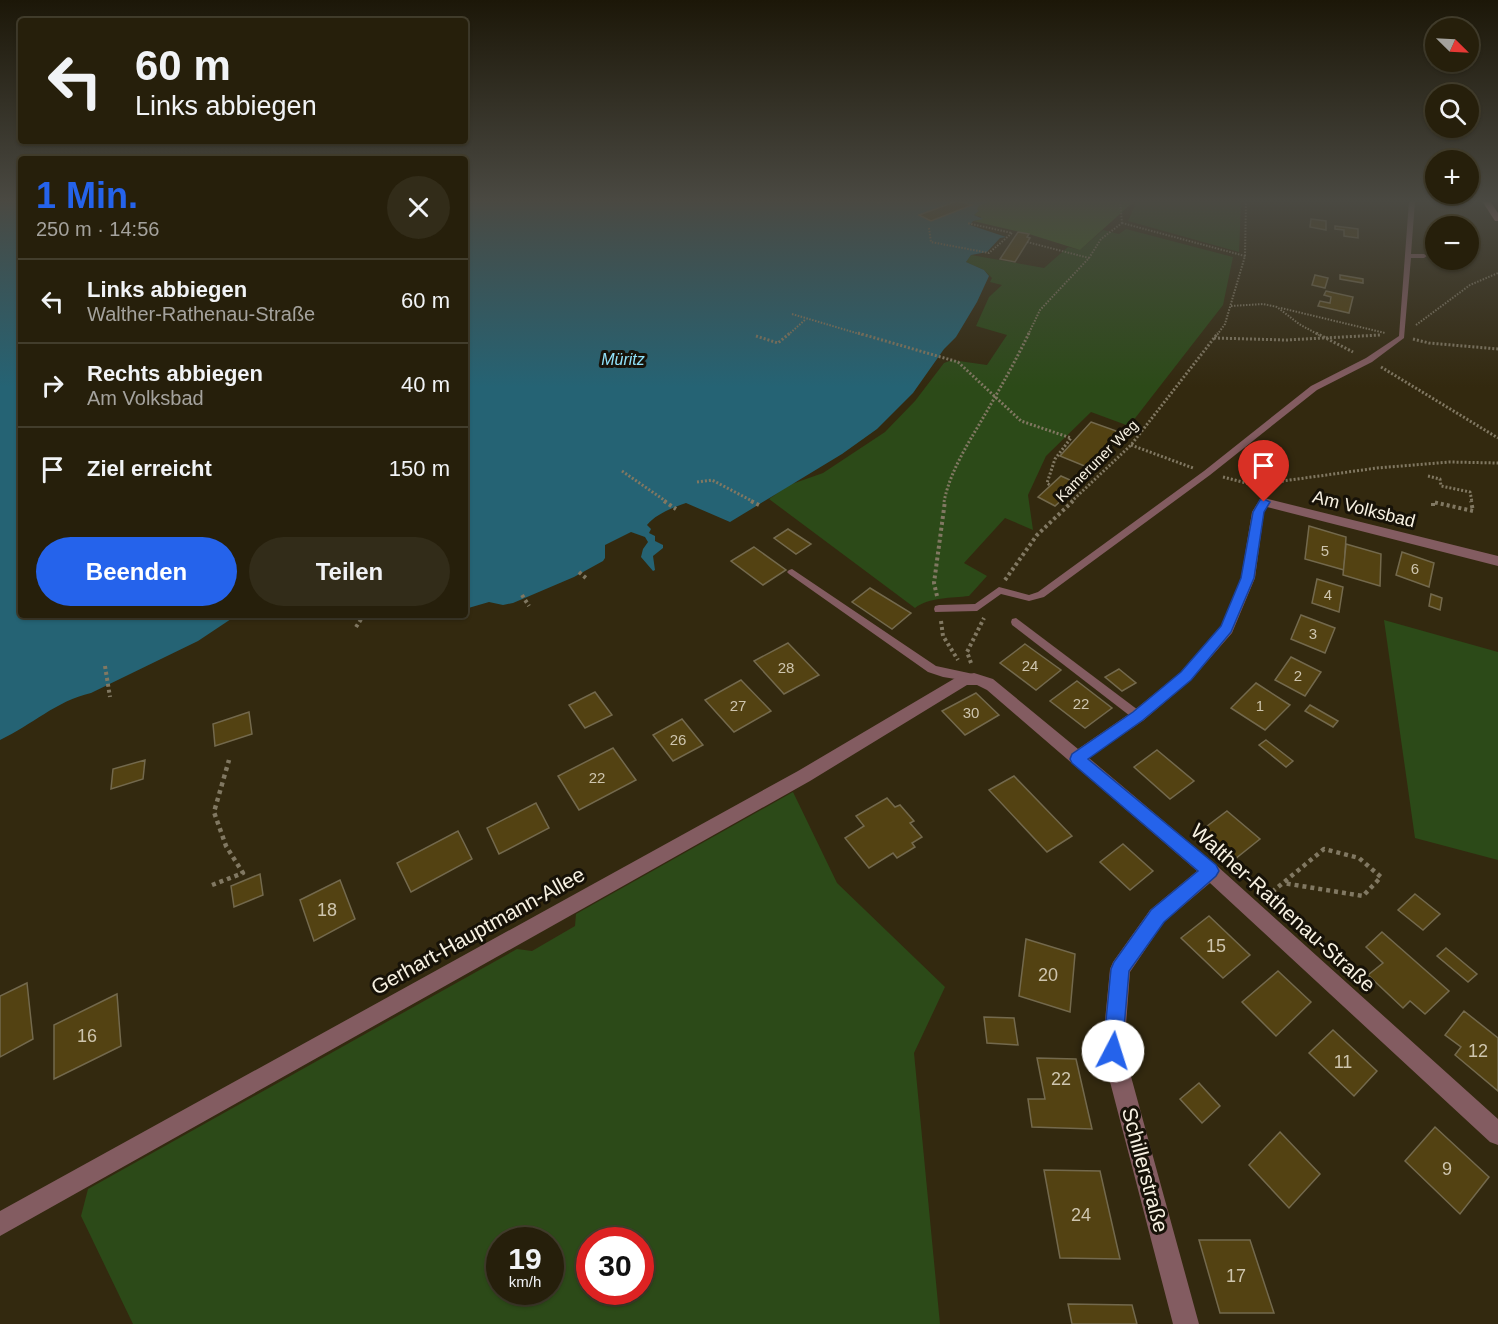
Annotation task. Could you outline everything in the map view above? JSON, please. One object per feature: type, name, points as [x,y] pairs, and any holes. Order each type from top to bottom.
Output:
[{"type":"street","name":"Am Volksbad","points":[[1077,759],[1138,716],[1186,676],[1227,628],[1248,578],[1258,512],[1264,502],[1498,561]]},
{"type":"street","name":"Walther-Rathenau-Straße","points":[[977,678],[992,686],[1210,871],[1498,1134]]},
{"type":"street","name":"Gerhart-Hauptmann-Allee","points":[[0,1224],[804,776],[962,681],[977,678]]},
{"type":"street","name":"Schillerstraße","points":[[1186,1324],[1113,1051],[1120,969],[1157,916],[1210,871]]},
{"type":"lane","points":[[939,609],[977,607],[999,590],[1029,598],[1041,595],[1207,473],[1314,388],[1369,360],[1402,337],[1407,263]]},
{"type":"lane","points":[[792,572],[932,669],[977,678]]},
{"type":"lane","points":[[1016,622],[1138,716]]},
{"type":"path","points":[[977,678],[958,660],[942,636],[934,583],[946,492],[965,449],[996,399],[1040,310],[1084,263]]},
{"type":"path","name":"Kameruner Weg","points":[[977,678],[967,652],[999,590],[1037,535],[1131,445],[1225,324],[1243,263]]},
{"type":"path","points":[[1214,338],[1286,339],[1382,335],[1402,337],[1434,310],[1470,285],[1498,273]]},
{"type":"path","points":[[792,314],[958,362],[1021,421],[1071,438],[1055,459],[1047,483],[1051,486]]},
{"type":"path","points":[[756,336],[778,343],[807,319]]},
{"type":"path","points":[[1131,445],[1207,473],[1254,485],[1377,468],[1450,462],[1498,463]]},
{"type":"path","points":[[622,471],[676,509]]},
{"type":"path","points":[[1428,476],[1440,479],[1441,486],[1470,492],[1473,511],[1433,502],[1433,506]]},
{"type":"path","points":[[697,482],[712,480],[759,505]]},
{"type":"path","points":[[1450,483],[1451,488]]},
{"type":"path","points":[[579,572],[586,579]]},
{"type":"path","points":[[522,595],[529,606]]},
{"type":"path","points":[[356,627],[362,618]]},
{"type":"path","points":[[105,666],[110,697]]},
{"type":"path","points":[[212,885],[243,873],[226,846],[214,812],[229,760]]},
{"type":"path","points":[[1252,909],[1282,883],[1324,849],[1359,858],[1381,877],[1362,896],[1282,883]]},
{"type":"green space","points":[[968,263],[1015,263],[1044,268],[1050,263],[1232,263],[1223,305],[1129,426],[1091,412],[1046,456],[1028,495],[1033,530],[1005,518],[964,563],[987,576],[969,596],[934,600],[915,608],[769,499],[789,485],[823,473],[885,432],[915,401],[944,363],[952,360],[987,365],[1007,335],[976,326],[989,297],[1002,285],[990,282],[992,278],[984,270]]},
{"type":"green space","points":[[1384,620],[1498,652],[1498,860],[1415,838]]},
{"type":"green space","points":[[793,792],[837,883],[945,987],[914,1053],[940,1324],[133,1324],[81,1216],[88,1189],[517,949],[532,951],[575,926],[576,914]]},
{"type":"water","points":[[0,263],[18,263],[18,618],[232,618],[198,641],[91,693],[55,707],[0,740]]},
{"type":"water","name":"Müritz","points":[[468,263],[968,263],[984,270],[989,276],[977,302],[956,337],[944,349],[913,393],[877,429],[842,454],[730,522],[686,503],[660,515],[647,525],[651,529],[649,533],[655,536],[655,541],[663,545],[663,548],[653,556],[655,570],[653,571],[641,557],[648,542],[645,537],[631,532],[605,545],[603,561],[574,577],[513,603],[503,605],[489,602],[468,608]]},
{"type":"building","points":[[1315,275],[1328,278],[1325,288],[1312,285]]},
{"type":"building","points":[[1340,275],[1363,279],[1363,283],[1340,279]]},
{"type":"building","points":[[1326,291],[1353,297],[1349,313],[1318,306],[1320,301],[1330,303],[1331,297],[1324,295]]},
{"type":"building","points":[[1091,422],[1122,433],[1092,469],[1060,456]]},
{"type":"building","points":[[1061,476],[1079,484],[1055,506],[1038,497]]},
{"type":"building","points":[[1309,526],[1346,537],[1344,570],[1305,559]]},
{"type":"building","points":[[788,529],[811,544],[796,554],[774,538]]},
{"type":"building","points":[[1346,544],[1381,554],[1380,586],[1343,575]]},
{"type":"building","points":[[754,547],[786,570],[763,585],[731,561]]},
{"type":"building","points":[[1402,552],[1434,563],[1429,587],[1396,575]]},
{"type":"building","points":[[1317,579],[1343,587],[1339,612],[1312,603]]},
{"type":"building","points":[[870,588],[911,613],[892,629],[852,602]]},
{"type":"building","points":[[1431,594],[1442,598],[1440,610],[1429,606]]},
{"type":"building","points":[[1301,615],[1335,628],[1325,653],[1291,639]]},
{"type":"building","points":[[788,643],[819,675],[784,694],[754,661]]},
{"type":"building","points":[[1025,644],[1061,670],[1036,690],[1000,663]]},
{"type":"building","points":[[1291,657],[1321,672],[1305,696],[1275,680]]},
{"type":"building","points":[[1119,669],[1136,683],[1122,691],[1105,677]]},
{"type":"building","points":[[741,680],[771,711],[734,732],[705,700]]},
{"type":"building","points":[[1077,681],[1112,708],[1085,728],[1050,701]]},
{"type":"building","points":[[1256,683],[1290,705],[1265,730],[1231,708]]},
{"type":"building","points":[[595,692],[612,715],[585,728],[569,705]]},
{"type":"building","points":[[976,693],[999,715],[965,735],[942,711]]},
{"type":"building","points":[[1310,705],[1338,721],[1333,727],[1305,711]]},
{"type":"building","points":[[249,712],[252,734],[215,746],[213,724]]},
{"type":"building","points":[[682,719],[703,745],[673,761],[653,735]]},
{"type":"building","points":[[1266,740],[1293,761],[1286,767],[1259,745]]},
{"type":"building","points":[[613,748],[636,780],[579,810],[558,776]]},
{"type":"building","points":[[1157,750],[1194,781],[1170,799],[1134,767]]},
{"type":"building","points":[[145,760],[143,779],[111,789],[113,769]]},
{"type":"building","points":[[1014,776],[1072,836],[1047,852],[989,790]]},
{"type":"building","points":[[887,798],[895,807],[900,805],[914,821],[910,823],[922,837],[912,843],[915,847],[897,858],[893,853],[869,868],[845,838],[864,826],[856,816]]},
{"type":"building","points":[[536,803],[549,828],[499,854],[487,828]]},
{"type":"building","points":[[1227,811],[1260,839],[1235,859],[1202,830]]},
{"type":"building","points":[[458,831],[472,859],[411,892],[397,863]]},
{"type":"building","points":[[1123,844],[1153,871],[1130,890],[1100,862]]},
{"type":"building","points":[[260,874],[263,895],[234,907],[231,886]]},
{"type":"building","points":[[340,880],[355,919],[314,941],[300,900]]},
{"type":"building","points":[[1415,894],[1440,914],[1423,930],[1398,910]]},
{"type":"building","points":[[1209,916],[1250,955],[1223,978],[1181,938]]},
{"type":"building","points":[[1382,932],[1449,991],[1425,1014],[1410,1001],[1403,1008],[1368,975],[1383,963],[1366,947]]},
{"type":"building","points":[[1026,939],[1075,954],[1070,1012],[1019,996]]},
{"type":"building","points":[[1446,948],[1477,974],[1468,982],[1437,956]]},
{"type":"building","points":[[1278,971],[1311,1002],[1276,1036],[1242,1002]]},
{"type":"building","points":[[27,983],[33,1039],[0,1057],[0,996]]},
{"type":"building","points":[[117,994],[121,1046],[54,1079],[54,1025]]},
{"type":"building","points":[[1464,1011],[1498,1038],[1498,1091],[1455,1055],[1461,1047],[1445,1035]]},
{"type":"building","points":[[984,1017],[1014,1018],[1018,1045],[987,1043]]},
{"type":"building","points":[[1333,1030],[1377,1071],[1354,1096],[1309,1053]]},
{"type":"building","points":[[1037,1058],[1076,1059],[1092,1129],[1032,1127],[1028,1099],[1045,1099]]},
{"type":"building","points":[[1199,1083],[1220,1106],[1202,1123],[1180,1099]]},
{"type":"building","points":[[1435,1127],[1489,1177],[1460,1214],[1405,1161]]},
{"type":"building","points":[[1280,1132],[1320,1174],[1289,1208],[1249,1165]]},
{"type":"building","points":[[1044,1170],[1100,1171],[1120,1259],[1060,1258]]},
{"type":"building","points":[[1199,1240],[1250,1240],[1274,1313],[1220,1313]]},
{"type":"building","points":[[1068,1304],[1132,1305],[1137,1324],[1072,1324]]},
{"type":"route","points":[[1113,1051],[1120,969],[1157,916],[1210,871],[1077,759],[1138,716],[1186,676],[1227,628],[1248,578],[1258,512],[1264,502]]}]
